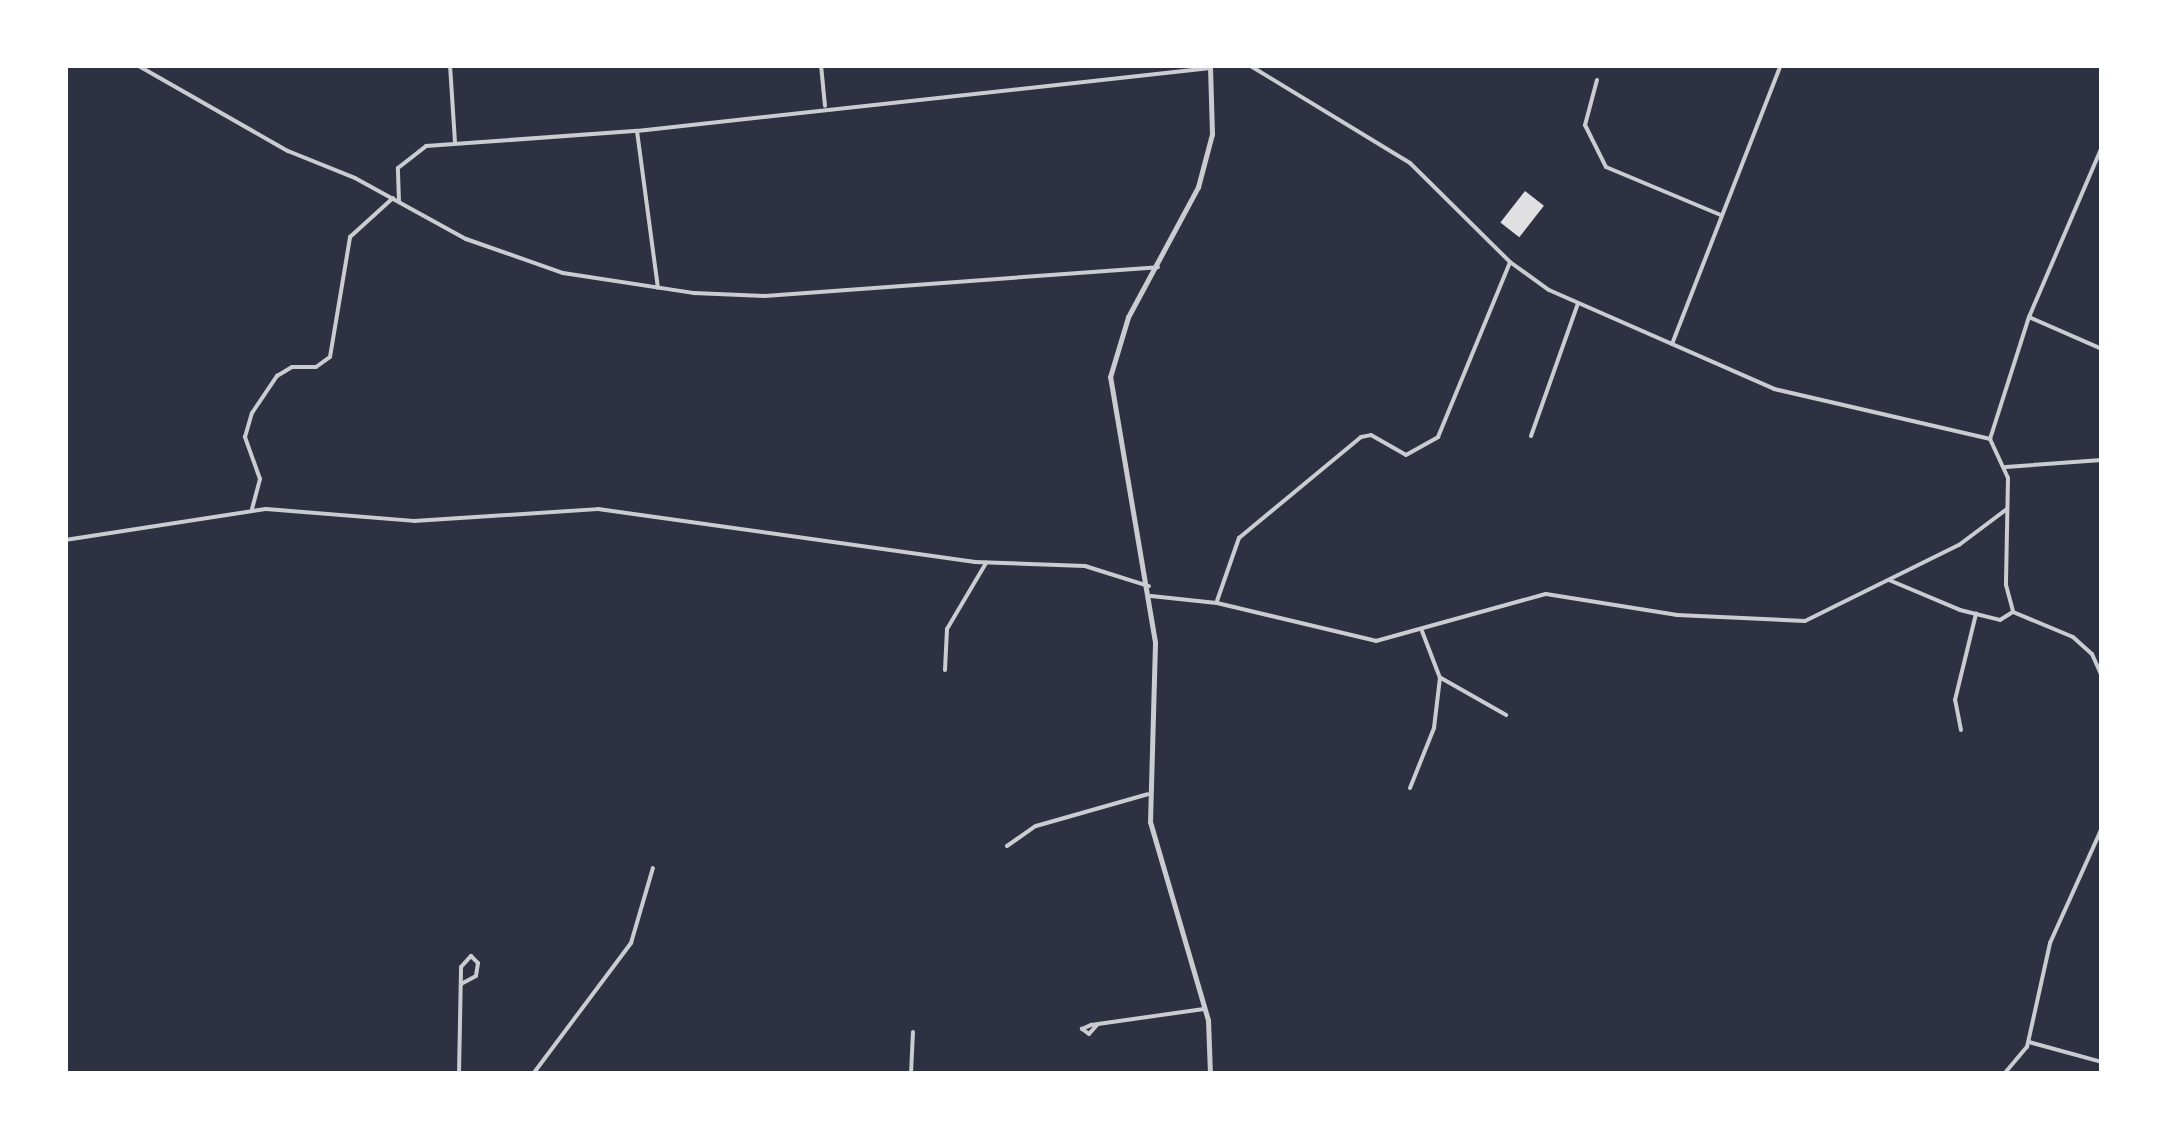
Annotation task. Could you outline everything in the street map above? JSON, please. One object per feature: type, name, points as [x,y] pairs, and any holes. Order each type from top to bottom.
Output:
[{"type":"street","points":[[137,65],[288,151],[529,264],[658,288],[812,294],[1158,267]]},
{"type":"street","points":[[450,65],[455,142]]},
{"type":"street","points":[[821,65],[826,106]]},
{"type":"street","points":[[1249,65],[1430,178],[1510,262],[1578,303],[1804,398],[1990,439],[2006,466],[2006,585],[2013,612]]},
{"type":"street","points":[[1672,344],[1781,65]]},
{"type":"street","points":[[396,199],[396,175],[408,155],[455,142],[637,131],[826,106],[1210,66],[1214,104],[1206,160],[1158,267],[1128,317],[1110,377],[1151,596],[1155,690],[1148,794],[1158,868],[1204,1009],[1210,1074]]},
{"type":"street","points":[[1597,80],[1586,125],[1606,167],[1721,216]]},
{"type":"street","points":[[637,131],[658,288]]},
{"type":"street","points":[[1990,439],[2030,317],[2102,147]]},
{"type":"street","points":[[252,510],[260,479],[245,437],[252,413],[277,376],[292,367],[316,368],[330,357],[350,236],[396,199]]},
{"type":"street","points":[[1217,603],[1239,538],[1360,437],[1376,437],[1406,455],[1438,437],[1510,262]]},
{"type":"street","points":[[1531,436],[1578,303]]},
{"type":"street","points":[[2030,317],[2102,349]]},
{"type":"street","points":[[2006,466],[2102,460]]},
{"type":"street","points":[[1151,596],[1217,603],[1360,640],[1422,631],[1499,602],[1546,594],[1677,616],[1805,621],[1959,545],[2007,509]]},
{"type":"street","points":[[65,540],[252,510],[414,520],[618,511],[986,562],[1086,566],[1148,586]]},
{"type":"street","points":[[945,670],[947,628],[986,562]]},
{"type":"street","points":[[1889,580],[1976,614],[2000,620],[2013,612]]},
{"type":"street","points":[[2013,612],[2073,636],[2092,654],[2102,676]]},
{"type":"street","points":[[1961,730],[1955,700],[1976,614]]},
{"type":"street","points":[[1410,788],[1434,728],[1439,677],[1422,631]]},
{"type":"street","points":[[2092,654],[2102,650]]},
{"type":"street","points":[[1439,677],[1506,715]]},
{"type":"street","points":[[1007,846],[1036,826],[1148,794]]},
{"type":"street","points":[[2004,1074],[2028,1042],[2050,943],[2102,828]]},
{"type":"street","points":[[534,1074],[630,943],[653,868]]},
{"type":"street","points":[[460,1074],[461,984],[462,961],[471,956],[478,963],[476,976],[461,984]]},
{"type":"street","points":[[1097,1025],[1204,1009]]},
{"type":"street","points":[[911,1074],[913,1032]]},
{"type":"street","points":[[2028,1042],[2102,1062]]},
{"type":"building","points":[[1525,191],[1544,206],[1519,237],[1500,223]]}]
